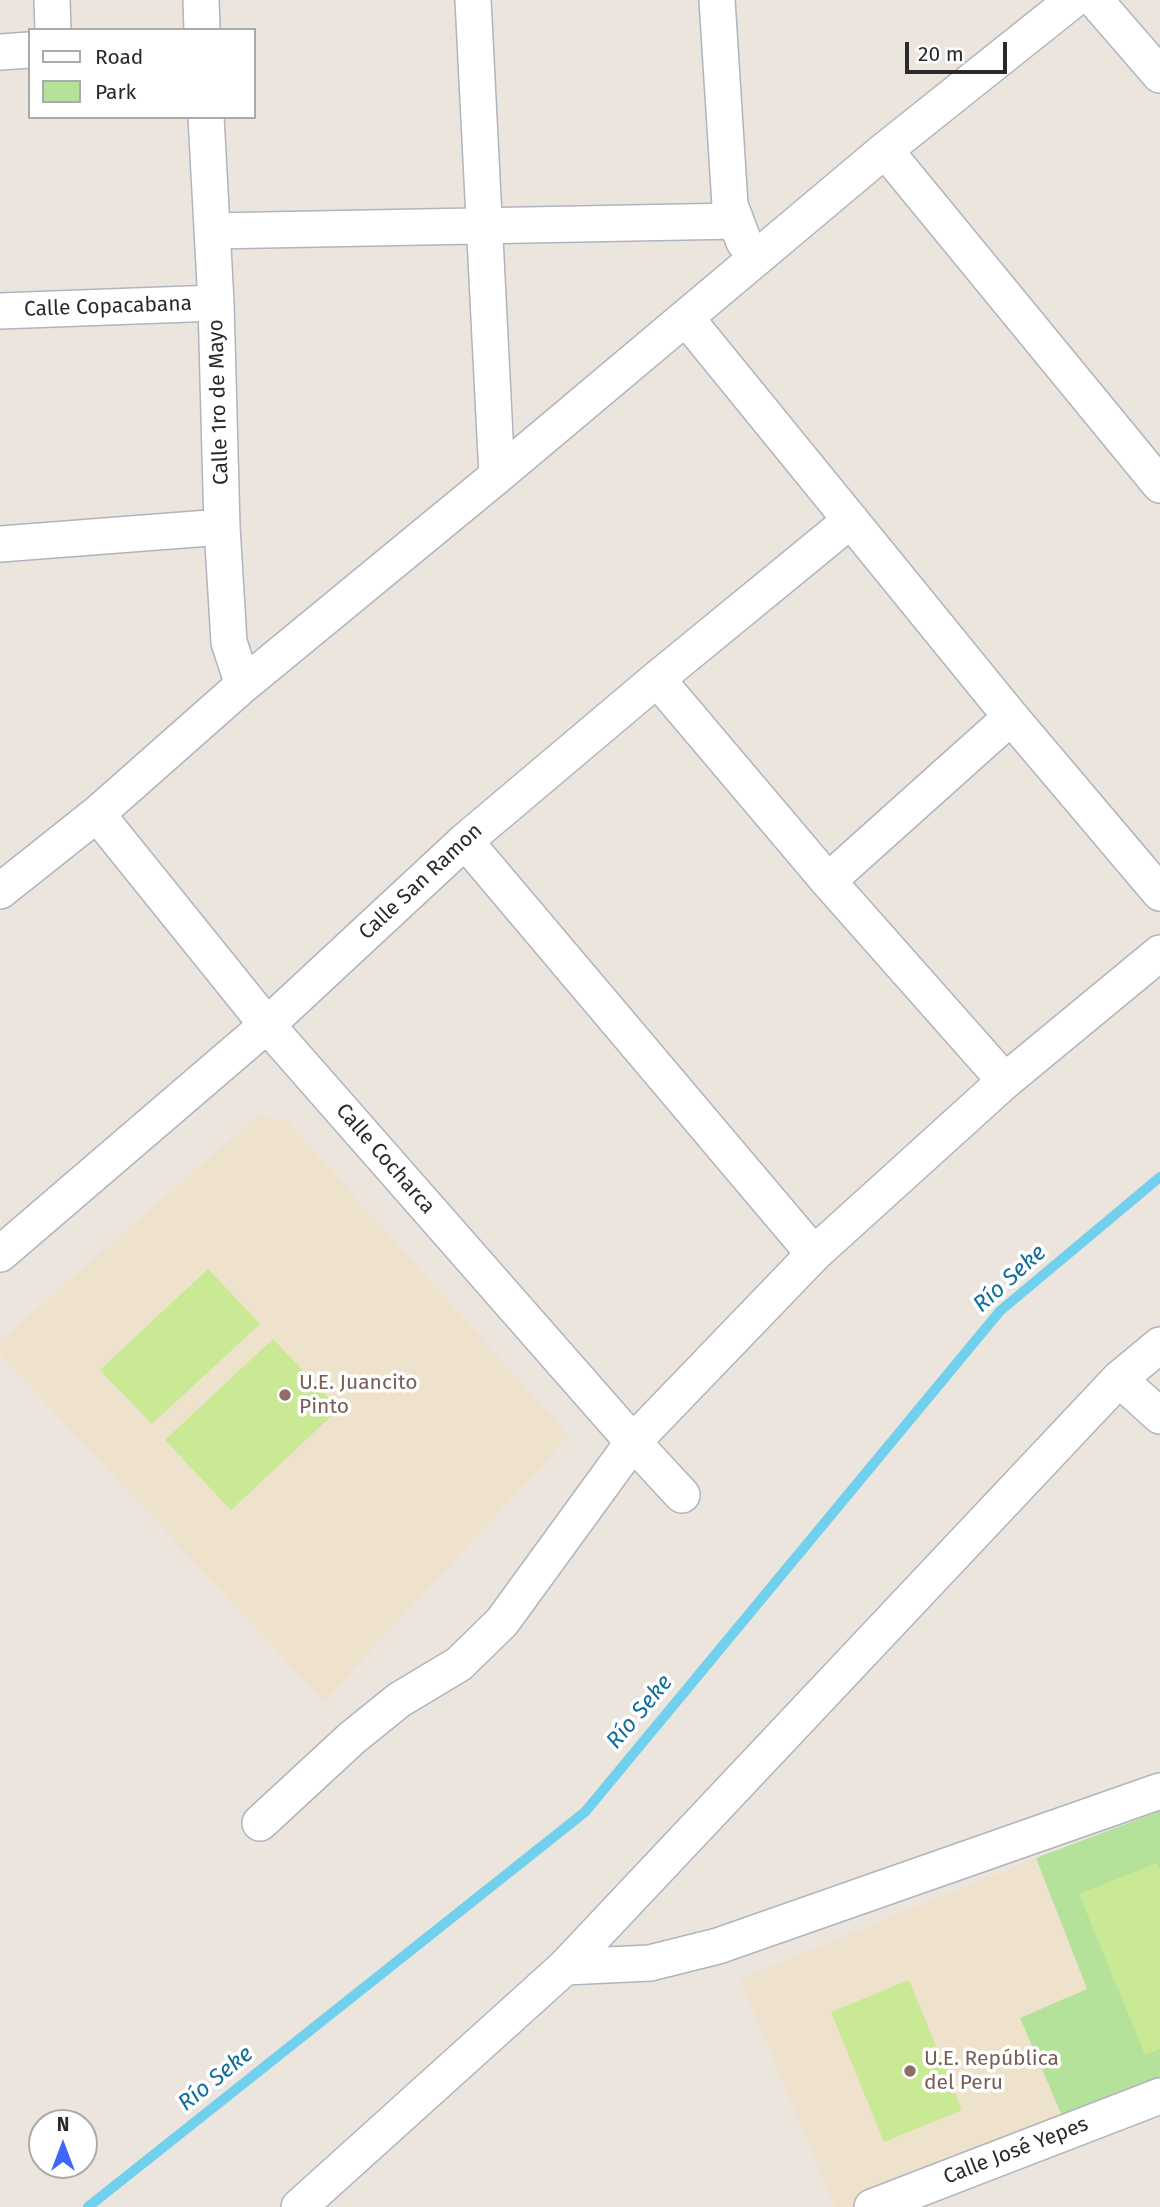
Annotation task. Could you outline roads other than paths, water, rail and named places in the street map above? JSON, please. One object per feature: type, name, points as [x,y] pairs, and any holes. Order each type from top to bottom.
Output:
[{"type":"street","points":[[52,0],[53,28]]},
{"type":"street","points":[[201,0],[202,28]]},
{"type":"street","points":[[473,0],[497,476]]},
{"type":"street","points":[[717,0],[730,205],[752,262]]},
{"type":"street","points":[[0,891],[97,814],[243,685],[885,150],[1073,0]]},
{"type":"street","points":[[1094,0],[1160,75]]},
{"type":"street","points":[[0,52],[28,50]]},
{"type":"street","name":"Calle 1ro de Mayo","points":[[206,119],[229,642],[243,685]]},
{"type":"street","points":[[885,150],[1160,485]]},
{"type":"street","points":[[212,231],[736,221]]},
{"type":"street","name":"Calle Copacabana","points":[[0,311],[216,303]]},
{"type":"street","points":[[686,318],[1011,717],[1160,893]]},
{"type":"street","name":"Calle San Ramon","points":[[0,1254],[267,1025],[465,841],[851,520]]},
{"type":"street","points":[[0,544],[222,527]]},
{"type":"street","points":[[657,679],[828,881],[1005,1081]]},
{"type":"street","points":[[828,881],[1011,717]]},
{"type":"street","name":"Calle Cocharca","points":[[97,814],[267,1025],[632,1442],[682,1495]]},
{"type":"street","points":[[465,841],[814,1254]]},
{"type":"street","points":[[260,1823],[352,1738],[399,1700],[459,1664],[502,1622],[632,1442],[814,1254],[1005,1081],[1160,953]]},
{"type":"street","points":[[299,2207],[565,1967],[1119,1380],[1160,1345]]},
{"type":"street","points":[[1119,1380],[1160,1416]]},
{"type":"street","points":[[565,1967],[650,1963],[718,1946],[1160,1791]]},
{"type":"street","name":"Calle José Yepes","points":[[873,2207],[1160,2096]]},
{"type":"waterway","name":"Río Seke","points":[[88,2207],[585,1812],[1000,1311],[1160,1177]]},
{"type":"place","name":"U.E. Juancito Pinto","points":[[285,1395]]},
{"type":"place","name":"U.E. República del Peru","points":[[910,2071]]}]
